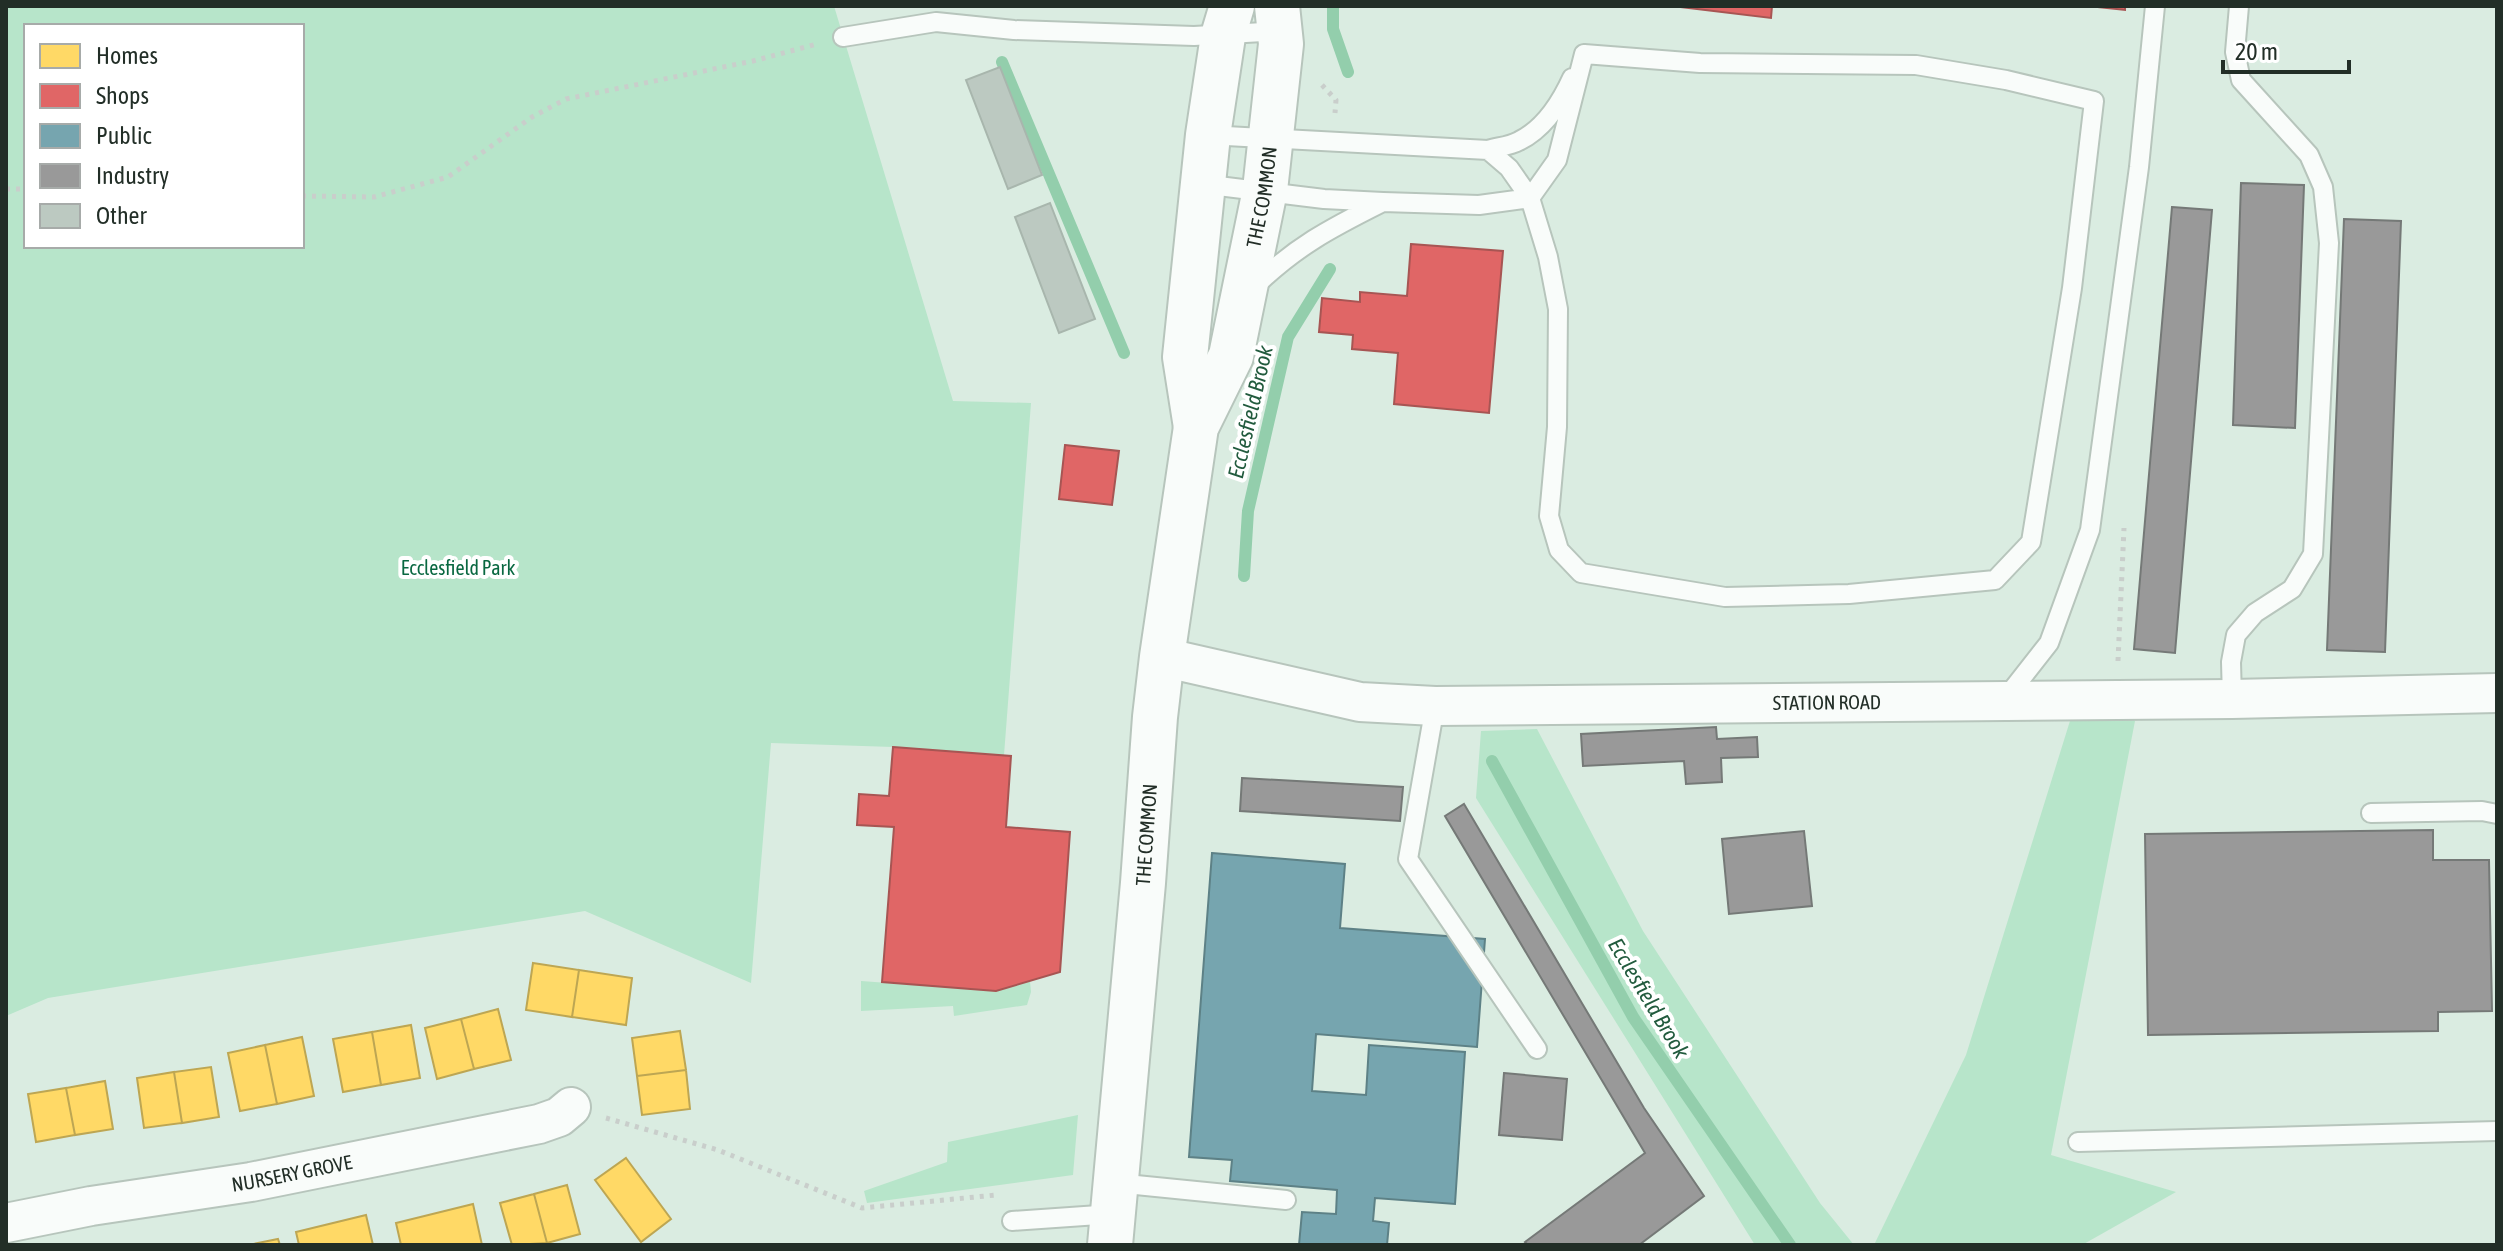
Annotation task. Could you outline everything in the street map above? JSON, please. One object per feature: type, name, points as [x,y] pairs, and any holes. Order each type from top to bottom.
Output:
[{"type":"main road","name":"THE COMMON","points":[[1196,427],[1231,356],[1265,190],[1272,139],[1279,19]]},
{"type":"main road","name":"THE COMMON","points":[[1113,1214],[1155,717],[1196,427],[1185,357],[1208,135],[1228,21]]},
{"type":"street","name":"STATION ROAD","points":[[1162,657],[1360,702],[1435,706],[2232,699],[2497,693]]},
{"type":"street","name":"NURSERY GROVE","points":[[6,1223],[91,1206],[251,1182],[539,1124],[559,1117],[571,1107]]},
{"type":"lane","points":[[2005,699],[2049,643],[2090,530],[2139,167],[2155,6]]},
{"type":"lane","points":[[2232,699],[2231,662],[2236,635],[2255,613],[2292,589],[2313,554],[2329,243],[2323,187],[2309,155],[2241,80],[2235,52],[2239,6]]},
{"type":"lane","points":[[843,37],[936,22],[1014,30],[1279,19]]},
{"type":"lane","points":[[1208,135],[1488,150],[1519,141],[1542,124],[1563,98],[1584,54]]},
{"type":"lane","points":[[1488,150],[1509,168],[1530,198],[1548,257],[1558,309],[1557,427],[1549,516],[1559,550],[1581,573],[1725,597],[1849,594],[1995,580],[2031,542],[2072,288],[2094,101],[2006,80],[1916,65],[1700,63],[1584,54]]},
{"type":"lane","points":[[1202,184],[1324,199],[1383,202],[1479,205],[1530,198],[1557,160],[1584,54]]},
{"type":"lane","points":[[1243,298],[1281,261],[1309,240],[1383,202]]},
{"type":"lane","points":[[1435,706],[1408,859],[1537,1049]]},
{"type":"lane","points":[[2371,813],[2482,811],[2497,814]]},
{"type":"lane","points":[[2078,1142],[2497,1131]]},
{"type":"lane","points":[[1012,1221],[1286,1200]]},
{"type":"path","points":[[304,196],[374,197],[448,177],[532,117],[566,99],[753,61],[843,37]]},
{"type":"path","points":[[571,1107],[718,1150],[862,1208],[1005,1194]]},
{"type":"green space","name":"Ecclesfield Park","points":[[6,6],[834,6],[953,401],[1031,403],[1004,755],[771,743],[751,983],[585,911],[48,998],[6,1016]]},
{"type":"green space","points":[[2120,707],[2135,721],[2051,1155],[2176,1192],[2082,1245],[1874,1245],[1966,1055],[2074,708]]},
{"type":"green space","points":[[1537,729],[1643,931],[1820,1203],[1854,1245],[1755,1245],[1476,798],[1481,731]]},
{"type":"green space","points":[[861,981],[996,991],[1030,981],[1031,992],[1027,1005],[954,1016],[953,1006],[861,1011]]},
{"type":"green space","points":[[1078,1115],[1073,1175],[867,1203],[864,1191],[947,1162],[948,1142]]},
{"type":"building: Homes","points":[[533,963],[579,970],[572,1017],[526,1010]]},
{"type":"building: Homes","points":[[579,970],[632,978],[626,1025],[572,1017]]},
{"type":"building: Homes","points":[[498,1009],[511,1060],[474,1069],[461,1019]]},
{"type":"building: Homes","points":[[461,1019],[474,1069],[437,1079],[425,1028]]},
{"type":"building: Homes","points":[[411,1025],[420,1078],[381,1085],[372,1032]]},
{"type":"building: Homes","points":[[680,1031],[686,1070],[637,1076],[632,1038]]},
{"type":"building: Homes","points":[[372,1032],[381,1085],[343,1092],[333,1039]]},
{"type":"building: Homes","points":[[302,1037],[314,1096],[277,1104],[265,1045]]},
{"type":"building: Homes","points":[[265,1045],[277,1104],[240,1111],[228,1053]]},
{"type":"building: Homes","points":[[211,1067],[219,1117],[182,1123],[174,1072]]},
{"type":"building: Homes","points":[[686,1070],[690,1109],[642,1115],[637,1076]]},
{"type":"building: Homes","points":[[174,1072],[182,1123],[144,1128],[137,1078]]},
{"type":"building: Homes","points":[[105,1081],[113,1129],[75,1135],[66,1088]]},
{"type":"building: Homes","points":[[66,1088],[75,1135],[36,1142],[28,1094]]},
{"type":"building: Homes","points":[[626,1158],[671,1219],[641,1242],[595,1180]]},
{"type":"building: Homes","points":[[567,1185],[580,1234],[547,1243],[534,1194]]},
{"type":"building: Homes","points":[[534,1194],[547,1243],[512,1245],[500,1203]]},
{"type":"building: Homes","points":[[473,1204],[482,1245],[401,1245],[396,1223]]},
{"type":"building: Homes","points":[[366,1215],[373,1245],[299,1245],[296,1232]]},
{"type":"building: Homes","points":[[278,1239],[280,1245],[248,1245]]},
{"type":"building: Shops","points":[[1672,6],[1772,6],[1771,18]]},
{"type":"building: Shops","points":[[2088,6],[2125,6],[2125,10]]},
{"type":"building: Shops","points":[[1411,244],[1503,251],[1489,413],[1394,404],[1398,353],[1352,349],[1353,335],[1319,332],[1322,298],[1360,302],[1360,292],[1407,296]]},
{"type":"building: Shops","points":[[1065,445],[1119,451],[1112,505],[1059,499]]},
{"type":"building: Shops","points":[[893,747],[1011,756],[1006,827],[1070,832],[1060,972],[996,991],[882,982],[894,827],[857,825],[859,794],[889,796]]},
{"type":"building: Public","points":[[1212,853],[1345,864],[1340,928],[1485,939],[1477,1047],[1316,1034],[1312,1091],[1366,1095],[1369,1045],[1465,1052],[1455,1204],[1375,1198],[1373,1221],[1389,1223],[1387,1245],[1299,1245],[1302,1212],[1336,1214],[1337,1190],[1230,1181],[1232,1160],[1189,1157]]},
{"type":"building: Industry","points":[[2241,183],[2304,185],[2295,428],[2233,425]]},
{"type":"building: Industry","points":[[2172,207],[2212,210],[2175,653],[2134,649]]},
{"type":"building: Industry","points":[[2344,219],[2401,221],[2385,652],[2327,650]]},
{"type":"building: Industry","points":[[1716,727],[1717,739],[1757,737],[1758,757],[1721,758],[1722,782],[1686,784],[1684,761],[1583,766],[1581,734]]},
{"type":"building: Industry","points":[[1242,778],[1403,787],[1400,821],[1240,811]]},
{"type":"building: Industry","points":[[1464,804],[1644,1108],[1704,1196],[1639,1245],[1528,1245],[1525,1242],[1645,1153],[1445,816]]},
{"type":"building: Industry","points":[[2433,830],[2433,860],[2489,860],[2492,1011],[2438,1012],[2438,1031],[2148,1035],[2145,834]]},
{"type":"building: Industry","points":[[1804,831],[1812,906],[1729,914],[1722,839]]},
{"type":"building: Industry","points":[[1504,1073],[1567,1079],[1562,1140],[1499,1135]]},
{"type":"building: Other","points":[[1000,67],[1042,175],[1008,189],[966,80]]},
{"type":"building: Other","points":[[1050,203],[1095,319],[1059,333],[1015,217]]},
{"type":"waterway","name":"Ecclesfield Brook","points":[[1333,6],[1333,29],[1348,72]]},
{"type":"waterway","points":[[1002,62],[1124,353]]},
{"type":"waterway","name":"Ecclesfield Brook","points":[[1244,576],[1248,511],[1288,337],[1330,269]]},
{"type":"waterway","name":"Ecclesfield Brook","points":[[1492,761],[1633,1017],[1790,1245]]}]
